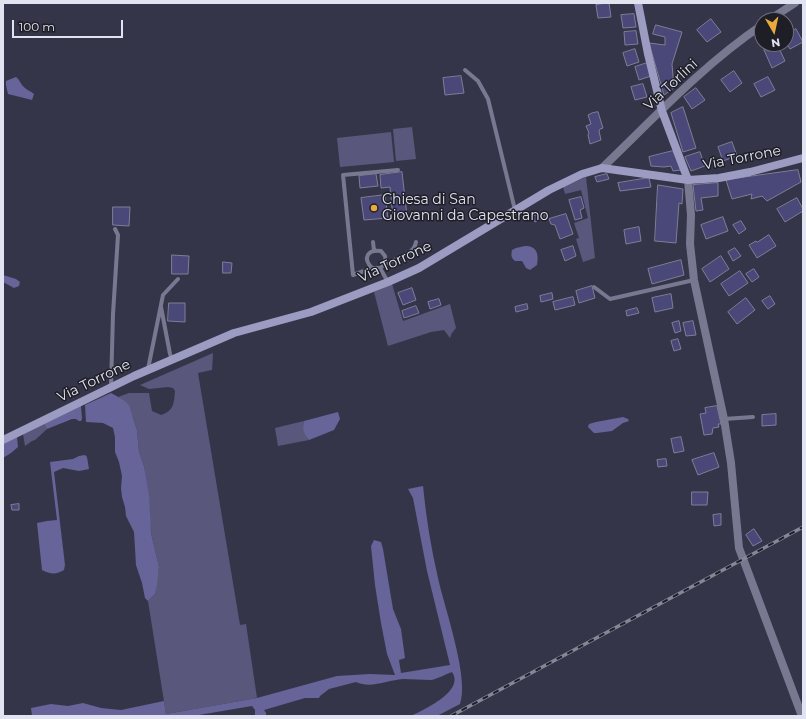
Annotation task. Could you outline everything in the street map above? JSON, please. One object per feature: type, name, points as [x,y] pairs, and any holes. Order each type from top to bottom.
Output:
[{"type":"main road","points":[[638,3],[648,54],[662,111],[688,180]]},
{"type":"main road","name":"Via Torrone","points":[[3,440],[111,387],[234,333],[311,312],[388,282],[418,268],[549,190],[582,174],[602,168],[688,180],[719,178],[803,158]]},
{"type":"street","points":[[781,12],[794,3]]},
{"type":"street","name":"Via Torlini","points":[[602,168],[698,76],[754,30]]},
{"type":"street","points":[[688,180],[691,215],[690,244],[694,280],[724,419],[731,463],[739,548],[802,716]]},
{"type":"lane","points":[[465,70],[478,81],[488,99],[516,211]]},
{"type":"lane","points":[[398,170],[343,175],[353,275],[372,268],[380,268],[386,262],[411,252],[416,242]]},
{"type":"lane","points":[[111,387],[113,314],[118,235],[115,229]]},
{"type":"lane","points":[[373,242],[374,250]]},
{"type":"lane","points":[[372,268],[367,264],[366,258],[369,252],[374,250],[381,251],[385,256],[386,262]]},
{"type":"lane","points":[[380,268],[388,282]]},
{"type":"lane","points":[[148,370],[163,295],[178,278]]},
{"type":"lane","points":[[594,287],[610,299],[694,280]]},
{"type":"lane","points":[[161,305],[170,354],[173,360]]},
{"type":"lane","points":[[724,419],[753,418]]},
{"type":"shaded area","points":[[16,77],[27,90],[34,94],[32,100],[8,94],[6,81]]},
{"type":"shaded area","points":[[412,127],[416,159],[396,161],[393,129]]},
{"type":"shaded area","points":[[391,132],[394,162],[340,167],[337,138]]},
{"type":"shaded area","points":[[586,177],[595,258],[583,262],[576,239],[579,238],[574,223],[588,218],[581,190],[565,194],[563,187]]},
{"type":"shaded area","points":[[525,246],[535,249],[538,257],[537,265],[530,270],[526,268],[522,261],[515,261],[511,253],[512,250],[516,248]]},
{"type":"shaded area","points":[[3,275],[16,279],[20,282],[19,286],[14,288],[3,282]]},
{"type":"shaded area","points":[[392,284],[403,321],[450,304],[456,328],[450,338],[444,330],[431,332],[388,346],[374,292]]},
{"type":"shaded area","points":[[213,353],[212,370],[198,373],[240,625],[246,624],[257,698],[166,714],[148,601],[155,594],[159,567],[151,533],[144,466],[139,452],[137,430],[133,417],[122,399],[118,397],[129,393],[149,393],[152,411],[161,415],[169,411],[174,403],[175,391],[173,388],[168,387],[149,389],[140,385]]},
{"type":"shaded area","points":[[111,393],[129,405],[137,430],[139,452],[144,466],[149,496],[151,533],[159,567],[155,594],[148,601],[145,598],[136,565],[134,532],[126,516],[122,497],[122,476],[115,452],[115,437],[113,428],[103,423],[86,422],[85,405]]},
{"type":"shaded area","points":[[81,406],[81,421],[72,419],[47,429],[44,424]]},
{"type":"shaded area","points":[[338,412],[340,419],[334,430],[309,440],[305,435],[303,426],[304,421]]},
{"type":"shaded area","points":[[623,417],[629,421],[623,423],[612,431],[594,433],[588,427],[589,424],[596,422]]},
{"type":"shaded area","points":[[304,421],[304,431],[309,440],[278,446],[275,428]]},
{"type":"shaded area","points":[[44,424],[47,429],[35,440],[25,446],[23,434]]},
{"type":"shaded area","points":[[17,437],[18,447],[3,458],[3,444]]},
{"type":"shaded area","points":[[85,455],[87,457],[89,469],[79,471],[63,468],[54,472],[65,565],[64,570],[61,572],[53,573],[42,570],[37,523],[57,520],[50,462],[73,459]]},
{"type":"shaded area","points":[[423,486],[435,567],[455,642],[462,678],[460,704],[437,716],[411,716],[434,704],[448,692],[453,686],[455,679],[452,672],[431,680],[403,679],[368,685],[356,682],[329,689],[319,698],[305,698],[264,710],[266,716],[255,716],[255,710],[252,706],[193,716],[32,716],[31,708],[51,704],[68,706],[83,703],[101,708],[121,710],[164,701],[166,714],[257,698],[337,676],[370,674],[395,675],[387,654],[375,585],[371,546],[374,540],[381,542],[393,609],[401,629],[405,658],[399,660],[401,673],[450,665],[427,571],[413,498],[408,489]]},
{"type":"building","points":[[609,3],[611,17],[598,18],[596,5]]},
{"type":"building","points":[[634,14],[636,27],[623,28],[621,15]]},
{"type":"building","points":[[711,19],[721,32],[707,42],[697,30]]},
{"type":"building","points":[[656,25],[682,32],[672,64],[674,88],[664,95],[649,43],[665,45],[665,37],[653,34]]},
{"type":"building","points":[[796,29],[803,42],[794,47],[794,30]]},
{"type":"building","points":[[636,31],[638,44],[625,45],[624,32]]},
{"type":"building","points":[[635,49],[639,62],[627,66],[623,53]]},
{"type":"building","points":[[765,52],[781,52],[785,61],[772,68]]},
{"type":"building","points":[[647,63],[651,76],[639,80],[635,67]]},
{"type":"building","points":[[734,71],[742,83],[730,92],[721,80]]},
{"type":"building","points":[[461,76],[464,93],[445,95],[443,78]]},
{"type":"building","points":[[768,77],[775,90],[761,97],[754,84]]},
{"type":"building","points":[[643,84],[647,97],[635,100],[631,87]]},
{"type":"building","points":[[696,88],[705,100],[692,109],[684,97]]},
{"type":"building","points":[[683,107],[696,148],[683,152],[671,113]]},
{"type":"building","points":[[598,112],[603,128],[599,131],[601,140],[590,144],[589,133],[586,126],[591,124],[588,115]]},
{"type":"building","points":[[732,142],[737,156],[723,161],[718,147]]},
{"type":"building","points":[[673,151],[681,170],[673,171],[671,166],[651,166],[649,157]]},
{"type":"building","points":[[700,152],[705,166],[691,171],[685,157]]},
{"type":"building","points":[[798,170],[801,182],[767,201],[762,196],[751,199],[752,194],[732,199],[726,180]]},
{"type":"building","points":[[402,172],[407,216],[393,218],[390,187],[381,188],[380,175]]},
{"type":"building","points":[[376,174],[378,186],[360,188],[359,176]]},
{"type":"building","points":[[607,174],[609,179],[597,182],[595,177]]},
{"type":"building","points":[[649,178],[651,187],[620,191],[618,183]]},
{"type":"building","points":[[718,183],[718,196],[701,198],[703,210],[696,211],[693,185]]},
{"type":"building","points":[[658,185],[683,189],[682,204],[679,203],[676,243],[655,241]]},
{"type":"building","name":"Chiesa di San Giovanni da Capestrano","points":[[385,195],[388,218],[364,220],[361,198]]},
{"type":"building","points":[[581,197],[584,208],[580,210],[582,218],[575,220],[569,200]]},
{"type":"building","points":[[797,198],[803,211],[785,222],[777,209]]},
{"type":"building","points":[[113,207],[130,207],[129,226],[113,225]]},
{"type":"building","points":[[543,212],[546,217],[535,222],[532,217]]},
{"type":"building","points":[[566,214],[573,234],[560,239],[555,225],[551,224],[549,219]]},
{"type":"building","points":[[723,217],[728,231],[706,239],[701,225]]},
{"type":"building","points":[[741,221],[746,229],[739,234],[733,225]]},
{"type":"building","points":[[639,227],[641,241],[626,244],[624,230]]},
{"type":"building","points":[[769,235],[776,246],[757,258],[749,245]]},
{"type":"building","points":[[573,246],[576,256],[565,261],[561,250]]},
{"type":"building","points":[[735,248],[741,256],[733,261],[728,252]]},
{"type":"building","points":[[172,255],[189,256],[188,274],[172,274]]},
{"type":"building","points":[[721,256],[729,269],[710,282],[702,269]]},
{"type":"building","points":[[681,260],[684,275],[652,284],[648,269]]},
{"type":"building","points":[[223,262],[232,263],[231,273],[223,273]]},
{"type":"building","points":[[754,269],[759,277],[752,282],[746,274]]},
{"type":"building","points":[[740,271],[748,283],[729,296],[721,284]]},
{"type":"building","points":[[592,286],[595,298],[579,303],[576,291]]},
{"type":"building","points":[[412,288],[416,300],[403,305],[398,293]]},
{"type":"building","points":[[552,293],[553,299],[541,302],[540,296]]},
{"type":"building","points":[[671,294],[673,308],[655,312],[652,298]]},
{"type":"building","points":[[770,296],[775,304],[768,309],[762,301]]},
{"type":"building","points":[[573,297],[575,305],[555,310],[553,302]]},
{"type":"building","points":[[746,298],[755,310],[737,324],[728,312]]},
{"type":"building","points":[[439,299],[441,305],[430,309],[428,302]]},
{"type":"building","points":[[169,303],[185,303],[185,322],[168,321]]},
{"type":"building","points":[[527,304],[528,309],[516,312],[515,307]]},
{"type":"building","points":[[416,306],[419,313],[404,318],[402,311]]},
{"type":"building","points":[[637,308],[639,313],[627,316],[626,311]]},
{"type":"building","points":[[679,321],[681,331],[675,333],[672,323]]},
{"type":"building","points":[[693,321],[696,335],[686,336],[683,323]]},
{"type":"building","points":[[678,339],[681,349],[674,351],[671,341]]},
{"type":"building","points":[[717,406],[721,424],[718,424],[719,427],[713,428],[712,434],[704,435],[700,414],[706,413],[705,408]]},
{"type":"building","points":[[776,414],[776,425],[762,426],[762,415]]},
{"type":"building","points":[[681,437],[684,451],[674,453],[671,439]]},
{"type":"building","points":[[714,453],[719,467],[698,475],[692,460]]},
{"type":"building","points":[[666,459],[667,466],[658,467],[657,460]]},
{"type":"building","points":[[692,492],[708,492],[707,505],[692,505]]},
{"type":"building","points":[[19,504],[19,510],[12,510],[11,505]]},
{"type":"building","points":[[721,514],[721,525],[714,526],[713,515]]},
{"type":"building","points":[[754,529],[762,541],[753,546],[746,535]]},
{"type":"railway","points":[[451,716],[803,527]]},
{"type":"place","name":"Chiesa di San Giovanni da Capestrano","points":[[374,208]]}]
